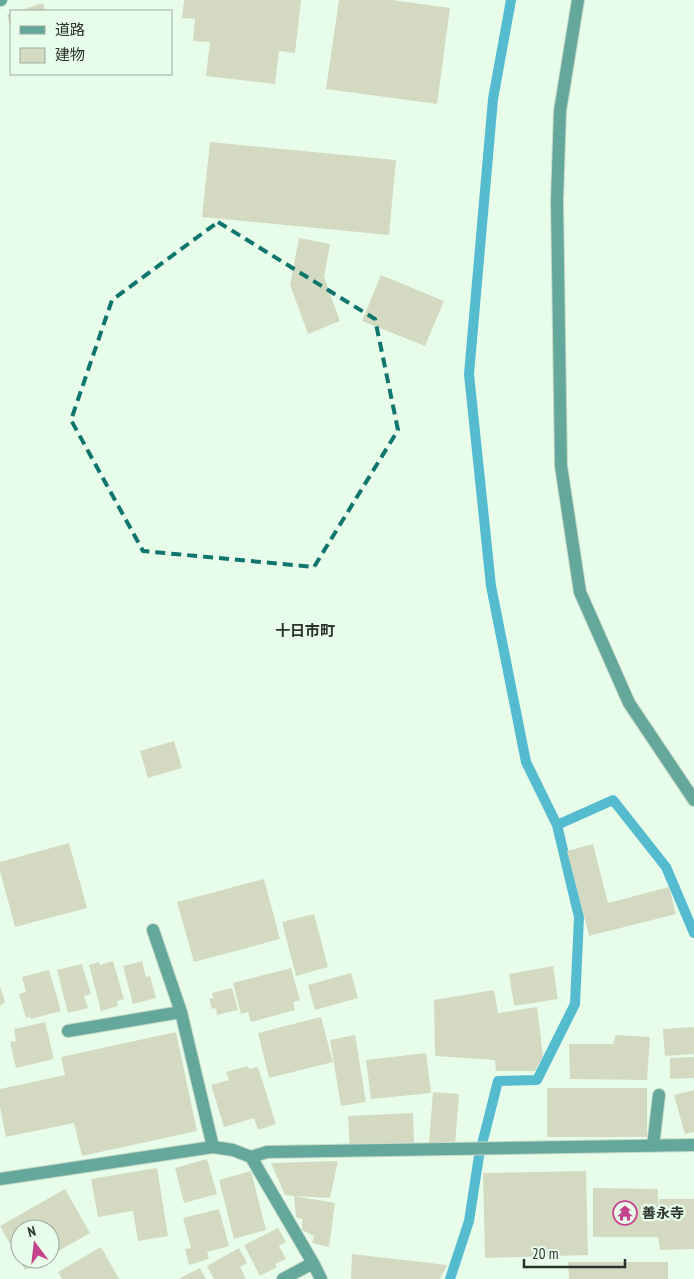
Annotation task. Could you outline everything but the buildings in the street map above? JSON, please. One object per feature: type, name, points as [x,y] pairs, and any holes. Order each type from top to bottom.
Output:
[{"type":"street","points":[[578,0],[560,111],[558,308],[563,476],[580,592],[629,703],[694,800]]},
{"type":"street","points":[[153,930],[181,1012],[213,1147]]},
{"type":"street","points":[[68,1031],[181,1012]]},
{"type":"street","points":[[653,1146],[659,1094]]},
{"type":"street","points":[[251,1157],[266,1152],[694,1145]]},
{"type":"street","points":[[0,1179],[213,1147],[233,1150],[251,1157],[321,1279]]},
{"type":"street","points":[[283,1279],[313,1263]]},
{"type":"highlighted area","points":[[218,222],[375,319],[398,430],[314,567],[143,551],[71,420],[112,300]]},
{"type":"waterway","points":[[450,1279],[469,1221],[479,1156],[498,1081],[537,1080],[575,1004],[579,917],[557,825],[526,762],[491,586],[469,374],[493,99],[511,0]]},
{"type":"waterway","points":[[557,825],[613,800],[666,867],[694,933]]},
{"type":"place","name":"善永寺","points":[[625,1213]]},
{"type":"district","name":"十日市町","points":[[305,630]]}]
